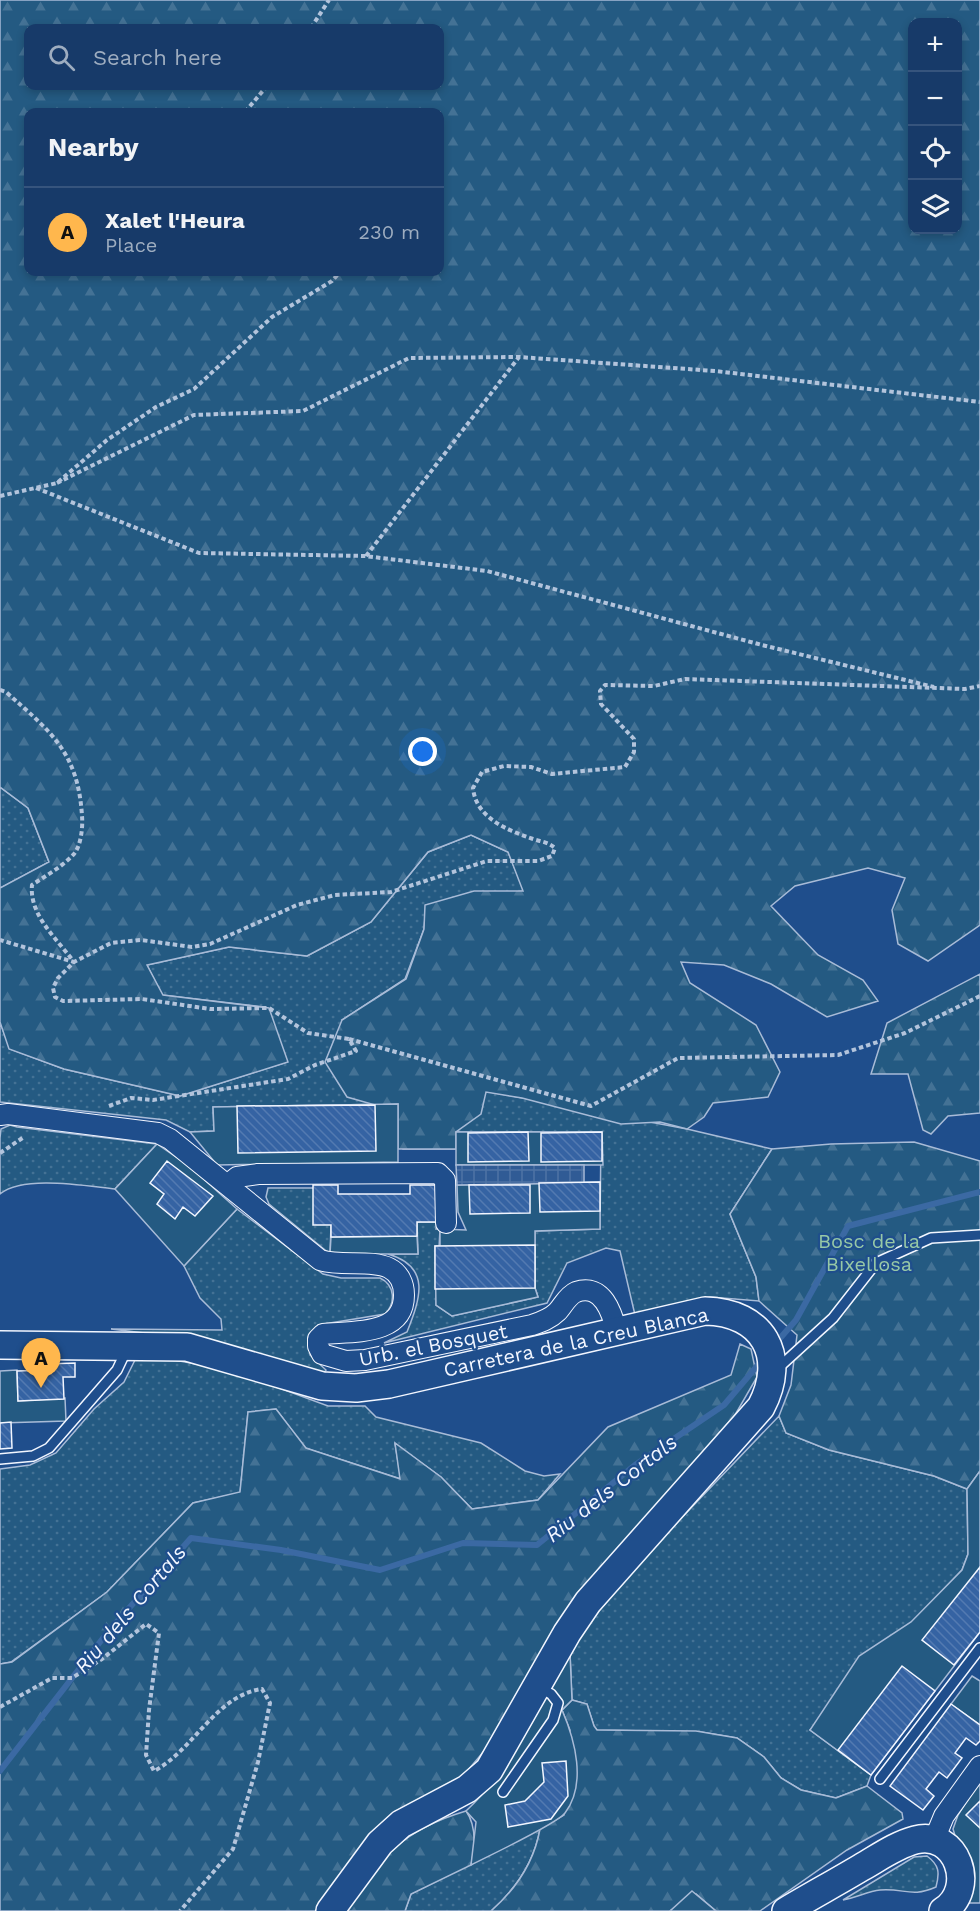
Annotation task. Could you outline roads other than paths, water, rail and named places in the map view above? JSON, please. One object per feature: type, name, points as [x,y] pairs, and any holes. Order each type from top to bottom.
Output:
[{"type":"main road","name":"Carretera de la Creu Blanca","points":[[0,1345],[187,1347],[322,1386],[356,1388],[389,1384],[705,1311],[724,1311],[758,1328],[766,1342],[774,1371]]},
{"type":"main road","points":[[330,1911],[380,1843],[401,1824],[467,1789],[489,1770],[567,1633],[606,1578],[761,1407],[770,1391],[774,1371]]},
{"type":"main road","points":[[786,1911],[914,1840],[934,1840],[952,1850],[960,1869],[959,1893],[956,1901],[944,1911]]},
{"type":"street","name":"Urb. el Bosquet","points":[[0,1115],[8,1114],[159,1133],[320,1260],[333,1264],[385,1266],[399,1276],[404,1295],[398,1318],[388,1325],[323,1334],[318,1339],[318,1346],[322,1354],[333,1359],[365,1360],[532,1325],[556,1313],[569,1297],[585,1291],[604,1299],[611,1309],[617,1332]]},
{"type":"street","points":[[227,1185],[237,1177],[258,1174],[438,1173],[446,1180],[446,1223]]},
{"type":"street","points":[[934,1840],[944,1816],[980,1766]]},
{"type":"lane","points":[[774,1371],[833,1318],[876,1263],[931,1238],[980,1235]]},
{"type":"lane","points":[[0,1459],[33,1456],[49,1448],[117,1370],[128,1346]]},
{"type":"lane","points":[[880,1779],[980,1647]]},
{"type":"lane","points":[[503,1792],[553,1720],[558,1703],[551,1694],[538,1687]]},
{"type":"waterway","name":"Riu dels Cortals","points":[[775,1344],[796,1320],[848,1226],[980,1192]]},
{"type":"waterway","name":"Riu dels Cortals","points":[[0,1771],[107,1633],[191,1538],[281,1550],[380,1570],[463,1543],[537,1545],[635,1465],[724,1405],[763,1359]]},
{"type":"place","name":"Xalet l'Heura","points":[[41,1388]]},
{"type":"park label","name":"Bosc de la Bixellosa","points":[[869,1252]]}]
